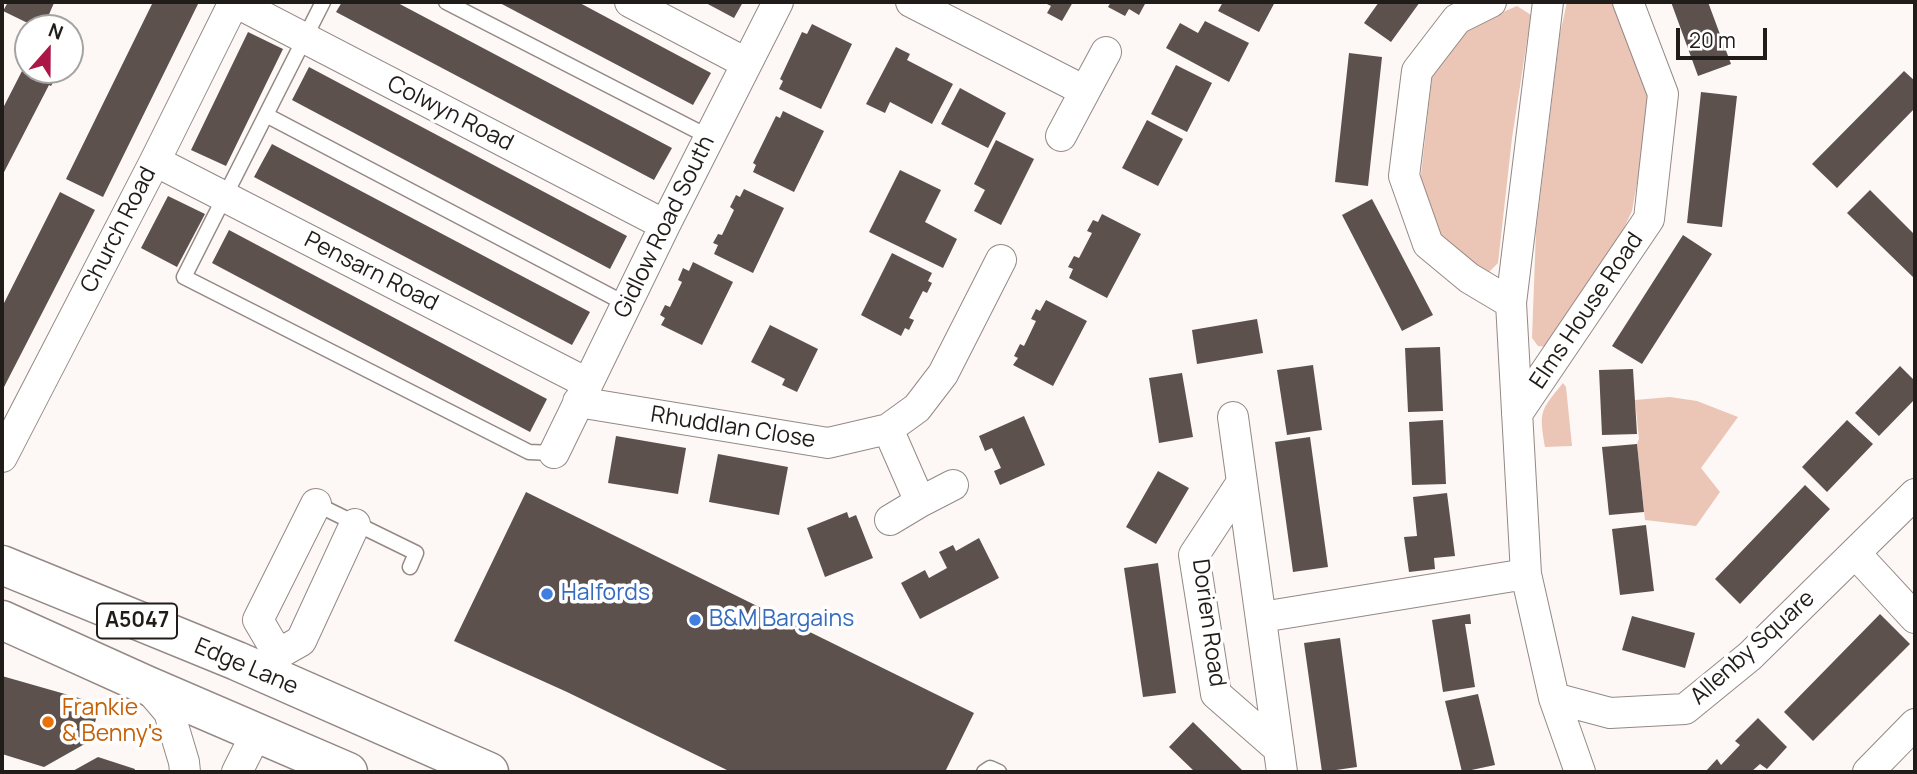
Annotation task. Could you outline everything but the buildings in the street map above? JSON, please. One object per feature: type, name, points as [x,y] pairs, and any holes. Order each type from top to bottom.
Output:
[{"type":"highway","name":"Edge Lane","points":[[2,565],[275,666],[489,772]]},
{"type":"highway","name":"A5047","points":[[2,620],[348,772]]},
{"type":"highway","points":[[257,732],[275,666]]},
{"type":"street","name":"Colwyn Road","points":[[234,2],[665,226]]},
{"type":"street","name":"Church Road","points":[[2,457],[156,161],[234,2]]},
{"type":"street","points":[[630,2],[746,63]]},
{"type":"street","name":"Gidlow Road South","points":[[554,453],[778,2]]},
{"type":"street","points":[[911,2],[967,14],[1085,91]]},
{"type":"street","points":[[1491,2],[1457,19],[1417,71],[1404,176],[1428,244],[1469,278],[1511,303]]},
{"type":"street","name":"Elms House Road","points":[[1548,2],[1511,303],[1526,574],[1554,698],[1580,772]]},
{"type":"street","name":"Elms House Road","points":[[1517,414],[1649,219],[1663,94],[1628,2]]},
{"type":"street","points":[[1061,136],[1106,52]]},
{"type":"street","name":"Pensarn Road","points":[[156,161],[582,393]]},
{"type":"street","name":"Rhuddlan Close","points":[[582,393],[828,443],[888,429],[917,408],[943,374],[1001,260]]},
{"type":"street","name":"Dorien Road","points":[[1233,417],[1281,761]]},
{"type":"street","points":[[888,429],[920,502]]},
{"type":"street","name":"Dorien Road","points":[[1242,482],[1194,555],[1216,694],[1281,761]]},
{"type":"street","points":[[890,520],[953,485]]},
{"type":"street","name":"Allenby Square","points":[[1554,698],[1610,713],[1685,709],[1750,656],[1915,494]]},
{"type":"street","points":[[316,504],[258,620],[275,666],[301,641],[355,524]]},
{"type":"street","points":[[1855,553],[1915,618]]},
{"type":"street","points":[[1262,617],[1526,574]]},
{"type":"street","points":[[146,685],[169,712],[185,772]]},
{"type":"street","points":[[1868,772],[1915,724]]},
{"type":"street","points":[[237,772],[257,732]]},
{"type":"lane","points":[[323,2],[184,276],[529,452],[554,453]]},
{"type":"lane","points":[[446,2],[709,137]]},
{"type":"lane","points":[[266,115],[626,304]]},
{"type":"lane","points":[[316,504],[416,553],[410,567]]},
{"type":"lane","points":[[984,772],[989,768],[999,772]]},
{"type":"shaded area","points":[[1567,2],[1620,2],[1652,99],[1632,211],[1622,232],[1548,347],[1538,346],[1532,338],[1536,231],[1560,34]]},
{"type":"shaded area","points":[[1517,6],[1531,15],[1512,138],[1498,263],[1488,273],[1439,239],[1420,183],[1433,69],[1465,28]]},
{"type":"shaded area","points":[[1563,383],[1566,387],[1572,446],[1545,447],[1543,412]]},
{"type":"shaded area","points":[[1670,397],[1697,401],[1738,417],[1701,468],[1720,492],[1696,526],[1645,520],[1635,400]]},
{"type":"place","name":"Halfords","points":[[547,594]]},
{"type":"place","name":"B&M Bargains","points":[[695,620]]},
{"type":"place","name":"Frankie & Benny's","points":[[48,722]]}]
